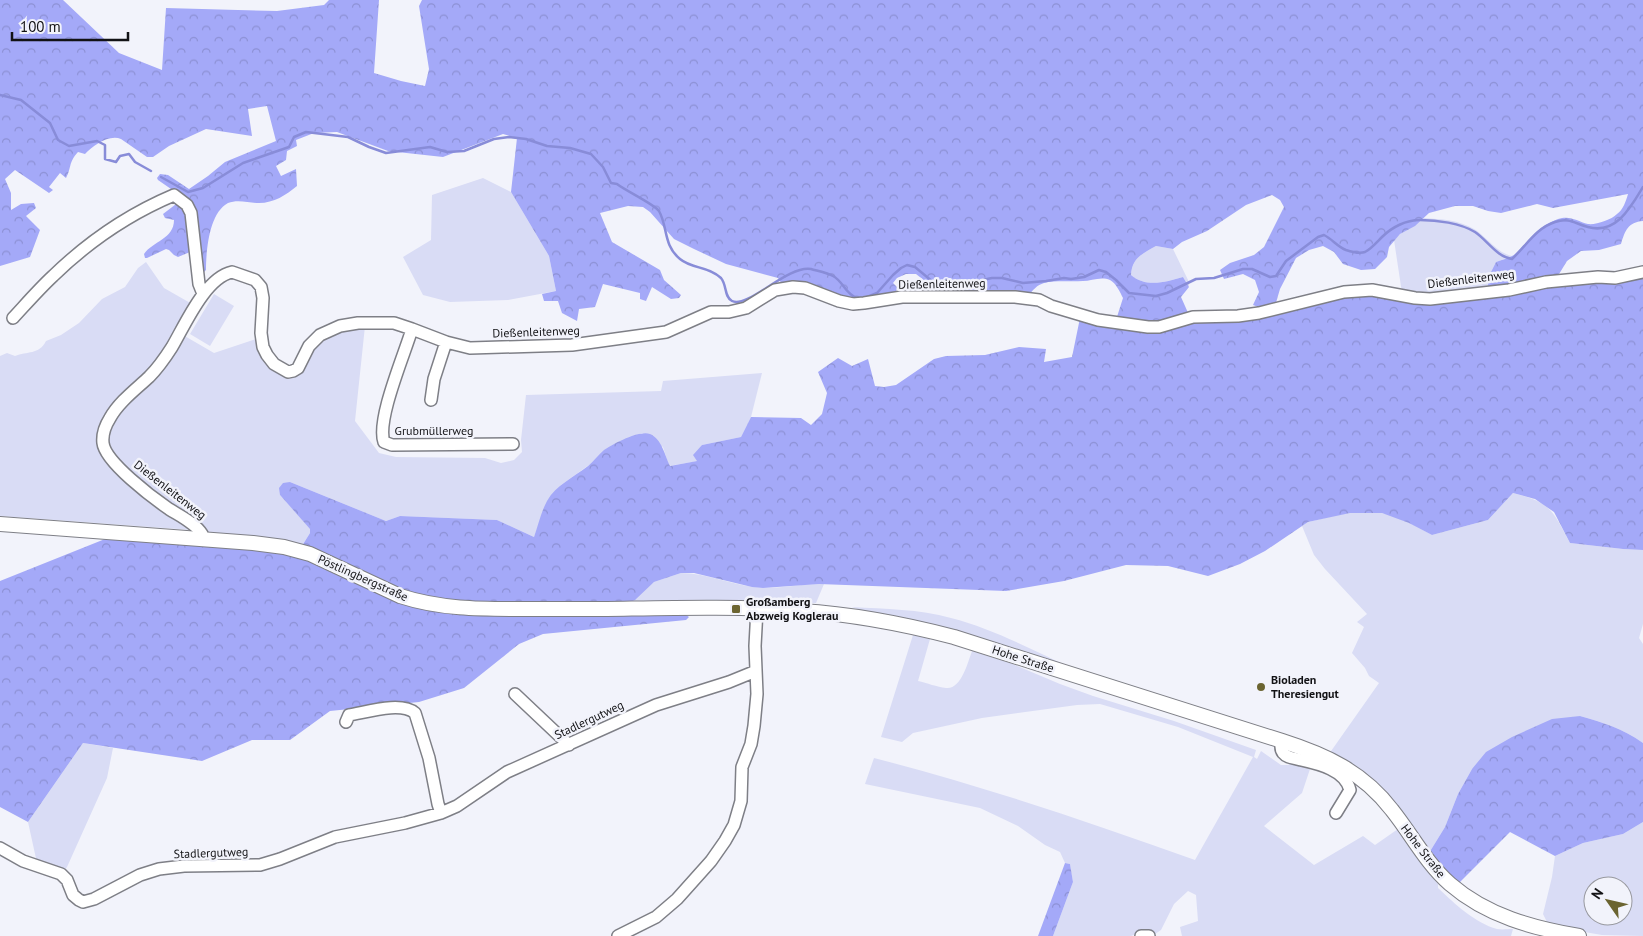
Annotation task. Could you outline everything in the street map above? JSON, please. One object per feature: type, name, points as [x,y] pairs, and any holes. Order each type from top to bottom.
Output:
[{"type":"main road","name":"Pöstlingbergstraße","points":[[0,524],[270,544],[296,550],[325,561],[400,596],[446,607],[483,609],[757,609]]},
{"type":"main road","name":"Hohe Straße","points":[[757,609],[838,614],[928,630],[1311,750],[1334,761],[1367,783],[1392,809],[1438,872],[1455,888],[1475,902],[1488,910],[1518,922],[1579,936]]},
{"type":"street","points":[[13,318],[52,276],[101,236],[129,217],[174,195],[187,205],[191,213],[199,284],[203,294]]},
{"type":"street","name":"Dießenleitenweg","points":[[202,539],[202,534],[196,527],[156,500],[117,465],[105,450],[103,438],[111,416],[158,366],[172,347],[196,303],[221,277],[229,273],[238,273],[258,282],[263,293],[261,333],[263,347],[272,362],[288,372],[298,368],[307,348],[323,333],[340,326],[363,322],[398,324],[465,347],[572,345],[628,338],[670,330],[711,312],[729,312],[743,309],[775,290],[792,287],[802,288],[839,302],[853,304],[864,304],[902,297],[1015,296],[1029,298],[1098,320],[1148,328],[1159,327],[1193,317],[1238,316],[1259,313],[1344,292],[1372,290],[1430,299],[1509,290],[1546,282],[1598,277],[1615,278],[1643,272]]},
{"type":"street","name":"Grubmüllerweg","points":[[412,329],[388,404],[383,432],[384,442],[392,445],[513,444]]},
{"type":"street","points":[[431,400],[436,374],[446,342]]},
{"type":"street","points":[[618,936],[646,922],[664,910],[711,861],[731,832],[741,801],[742,767],[752,739],[757,694],[755,646],[757,609]]},
{"type":"street","name":"Stadlergutweg","points":[[0,848],[23,861],[61,874],[67,880],[73,895],[83,902],[94,899],[140,875],[160,869],[184,866],[260,865],[334,837],[405,823],[442,813],[457,806],[507,772],[666,700],[729,682],[756,671]]},
{"type":"street","points":[[515,694],[569,745]]},
{"type":"street","points":[[346,722],[349,715],[380,709],[406,708],[415,713],[429,758],[438,804],[442,813]]},
{"type":"street","points":[[1282,741],[1281,750],[1290,758],[1322,765],[1339,775],[1349,785],[1350,790],[1336,813]]},
{"type":"street","points":[[1141,936],[1149,936]]},
{"type":"shaded area","points":[[483,178],[511,192],[549,256],[556,291],[508,300],[450,302],[423,295],[403,257],[431,240],[432,195]]},
{"type":"shaded area","points":[[1424,218],[1450,220],[1468,226],[1479,232],[1502,252],[1512,256],[1496,262],[1490,274],[1487,290],[1431,297],[1402,293],[1394,240],[1401,233]]},
{"type":"shaded area","points":[[1156,246],[1173,249],[1189,282],[1189,287],[1183,277],[1150,283],[1143,282],[1131,275],[1133,264],[1136,260]]},
{"type":"shaded area","points":[[146,262],[164,288],[192,304],[162,355],[126,394],[100,445],[192,530],[0,516],[0,356],[7,353],[15,356],[40,349],[46,341],[61,335],[79,323],[102,299],[125,287],[138,268]]},
{"type":"shaded area","points":[[214,294],[234,306],[210,346],[190,334]]},
{"type":"shaded area","points":[[365,326],[355,421],[379,453],[396,457],[485,458],[501,463],[514,460],[522,452],[521,440],[526,395],[661,391],[663,381],[762,373],[751,417],[741,437],[702,445],[698,461],[669,466],[663,447],[642,433],[607,448],[589,465],[561,485],[548,500],[534,537],[497,520],[400,516],[386,521],[290,482],[280,495],[310,528],[310,533],[301,547],[211,535],[158,497],[111,455],[106,432],[109,424],[183,335],[214,353],[259,338],[264,354],[295,370],[317,342],[328,334]]},
{"type":"shaded area","points":[[1513,493],[1535,500],[1549,509],[1559,522],[1570,543],[1643,550],[1643,624],[1639,638],[1643,644],[1643,743],[1620,730],[1580,716],[1472,769],[1458,794],[1445,827],[1429,853],[1329,754],[1379,683],[1369,676],[1365,668],[1352,653],[1364,627],[1357,622],[1367,614],[1314,555],[1302,526],[1308,522],[1354,512],[1373,512],[1394,516],[1432,535],[1488,520]]},
{"type":"shaded area","points":[[681,573],[690,573],[745,586],[763,588],[824,584],[816,603],[625,604],[654,582]]},
{"type":"shaded area","points":[[852,607],[914,611],[951,618],[998,634],[1074,669],[865,612]]},
{"type":"shaded area","points":[[913,635],[930,639],[918,681],[946,688],[956,685],[966,668],[972,651],[1010,663],[1093,696],[1174,721],[1256,750],[1254,757],[1257,759],[1261,751],[1281,765],[1296,762],[1311,766],[1302,793],[1264,826],[1314,865],[1363,836],[1375,845],[1398,829],[1419,861],[1438,884],[1438,888],[1473,918],[1497,929],[1513,929],[1511,936],[1182,936],[1180,927],[1198,921],[1196,895],[1188,891],[1174,904],[1161,930],[1155,934],[1142,932],[1131,936],[1053,936],[1073,882],[1070,864],[1065,863],[1060,852],[1045,845],[1018,826],[980,808],[865,784],[874,758],[1036,805],[1195,860],[1253,757],[1178,727],[1100,704],[1077,705],[982,718],[913,733],[902,742],[881,737]]},
{"type":"shaded area","points":[[83,743],[113,748],[107,778],[67,867],[63,872],[37,863],[28,822]]},
{"type":"shaded area","points":[[1643,822],[1643,936],[1602,935],[1549,926],[1543,914],[1555,856],[1583,843],[1623,834]]},
{"type":"green space","points":[[0,0],[63,0],[119,53],[162,70],[166,8],[277,11],[324,5],[329,0],[379,0],[374,73],[425,86],[429,69],[419,6],[422,0],[1643,0],[1643,221],[1634,223],[1628,228],[1621,244],[1599,250],[1581,251],[1567,261],[1556,279],[1487,290],[1490,274],[1496,262],[1514,255],[1544,226],[1562,218],[1570,218],[1588,224],[1603,222],[1619,212],[1628,194],[1553,208],[1537,204],[1501,213],[1473,206],[1455,206],[1429,213],[1415,226],[1400,234],[1389,247],[1387,257],[1375,269],[1361,270],[1343,264],[1334,252],[1323,246],[1309,250],[1296,258],[1280,289],[1275,306],[1261,308],[1253,305],[1259,292],[1255,280],[1243,274],[1224,279],[1220,270],[1230,263],[1254,255],[1264,247],[1284,207],[1280,200],[1272,195],[1246,205],[1207,231],[1182,242],[1173,249],[1156,246],[1136,260],[1133,264],[1131,275],[1137,279],[1143,282],[1156,283],[1183,277],[1189,287],[1181,297],[1189,315],[1158,324],[1116,320],[1123,298],[1114,283],[1103,278],[1086,281],[1044,283],[1037,286],[1029,295],[956,294],[930,285],[916,274],[906,274],[897,278],[893,283],[897,287],[896,292],[854,301],[782,284],[778,278],[726,264],[674,239],[650,212],[643,207],[628,206],[600,213],[612,242],[660,270],[664,280],[681,295],[679,298],[671,299],[652,287],[646,301],[640,299],[640,293],[603,284],[595,307],[579,309],[577,321],[562,313],[558,301],[544,301],[542,294],[556,291],[549,256],[511,192],[517,138],[503,134],[443,157],[388,151],[337,132],[314,133],[296,140],[297,146],[287,151],[286,160],[276,166],[281,176],[296,169],[297,186],[280,198],[270,202],[259,203],[236,201],[228,203],[222,208],[210,233],[206,270],[203,273],[194,252],[178,257],[166,249],[145,258],[144,254],[148,250],[171,232],[174,220],[165,218],[163,214],[184,198],[158,180],[157,178],[160,174],[168,175],[189,189],[225,162],[276,141],[267,106],[248,109],[252,136],[206,129],[169,146],[153,157],[147,157],[121,139],[106,139],[85,154],[78,152],[73,159],[66,178],[60,173],[49,187],[53,190],[49,193],[15,170],[5,179],[11,193],[11,210],[21,204],[34,203],[36,208],[26,216],[40,230],[30,257],[0,266]]},
{"type":"green space","points":[[1643,274],[1643,550],[1570,543],[1554,512],[1535,499],[1513,493],[1488,520],[1432,535],[1409,523],[1382,513],[1350,513],[1308,522],[1265,551],[1240,564],[1208,576],[1168,566],[1126,565],[1064,581],[1006,591],[819,584],[763,588],[694,573],[681,573],[654,582],[635,600],[625,604],[685,614],[689,617],[686,620],[543,634],[519,644],[464,688],[419,702],[330,711],[290,740],[252,740],[202,761],[83,743],[28,822],[0,807],[0,581],[105,539],[268,551],[295,557],[310,533],[310,529],[280,495],[279,488],[283,483],[290,482],[386,521],[400,516],[497,520],[534,537],[545,505],[555,490],[588,466],[604,450],[626,438],[645,433],[654,436],[660,444],[670,466],[697,461],[693,455],[702,445],[741,437],[751,417],[801,418],[811,425],[822,414],[827,393],[818,372],[838,358],[852,366],[868,359],[875,386],[884,387],[896,385],[934,359],[946,356],[985,355],[1019,347],[1046,349],[1044,362],[1072,357],[1080,318],[1147,330],[1358,292],[1415,300]]},
{"type":"green space","points":[[1580,716],[1620,730],[1643,743],[1643,822],[1623,834],[1583,843],[1555,856],[1510,832],[1458,884],[1429,853],[1445,827],[1458,794],[1472,769],[1486,752],[1512,737],[1552,719]]},
{"type":"green space","points":[[1065,863],[1070,864],[1073,882],[1053,936],[1038,936]]},
{"type":"waterway","points":[[0,95],[21,100],[50,123],[58,140],[69,146],[97,141],[105,145],[105,159],[116,162],[120,156],[129,154],[135,162],[151,171]]},
{"type":"waterway","points":[[161,177],[188,192],[203,188],[243,163],[289,147],[294,137],[306,132],[348,137],[386,153],[430,147],[447,152],[464,151],[494,139],[509,137],[526,139],[547,146],[570,148],[591,154],[603,167],[611,183],[617,184],[659,211],[668,242],[675,254],[685,262],[711,271],[721,278],[728,297],[732,301],[739,302],[748,299],[791,273],[811,269],[833,276],[840,281],[853,297],[858,299]]},
{"type":"waterway","points":[[867,297],[877,293],[893,275],[907,265],[915,267],[933,282],[944,285],[957,285],[992,278],[1002,278],[1023,283],[1064,278],[1071,279],[1084,277],[1099,270],[1106,272],[1129,293],[1156,296],[1167,293],[1196,279],[1214,278],[1243,269],[1252,269],[1270,277],[1276,276],[1286,261],[1318,237],[1324,235],[1346,250],[1358,253],[1365,252],[1395,227],[1410,221],[1420,220],[1462,226],[1475,232],[1502,255],[1512,259],[1542,228],[1555,222],[1569,221],[1598,228],[1607,227],[1615,223],[1628,211],[1643,187]]},
{"type":"place","name":"Großamberg Abzweig Koglerau","points":[[736,609]]},
{"type":"place","name":"Bioladen Theresiengut","points":[[1261,687]]}]
